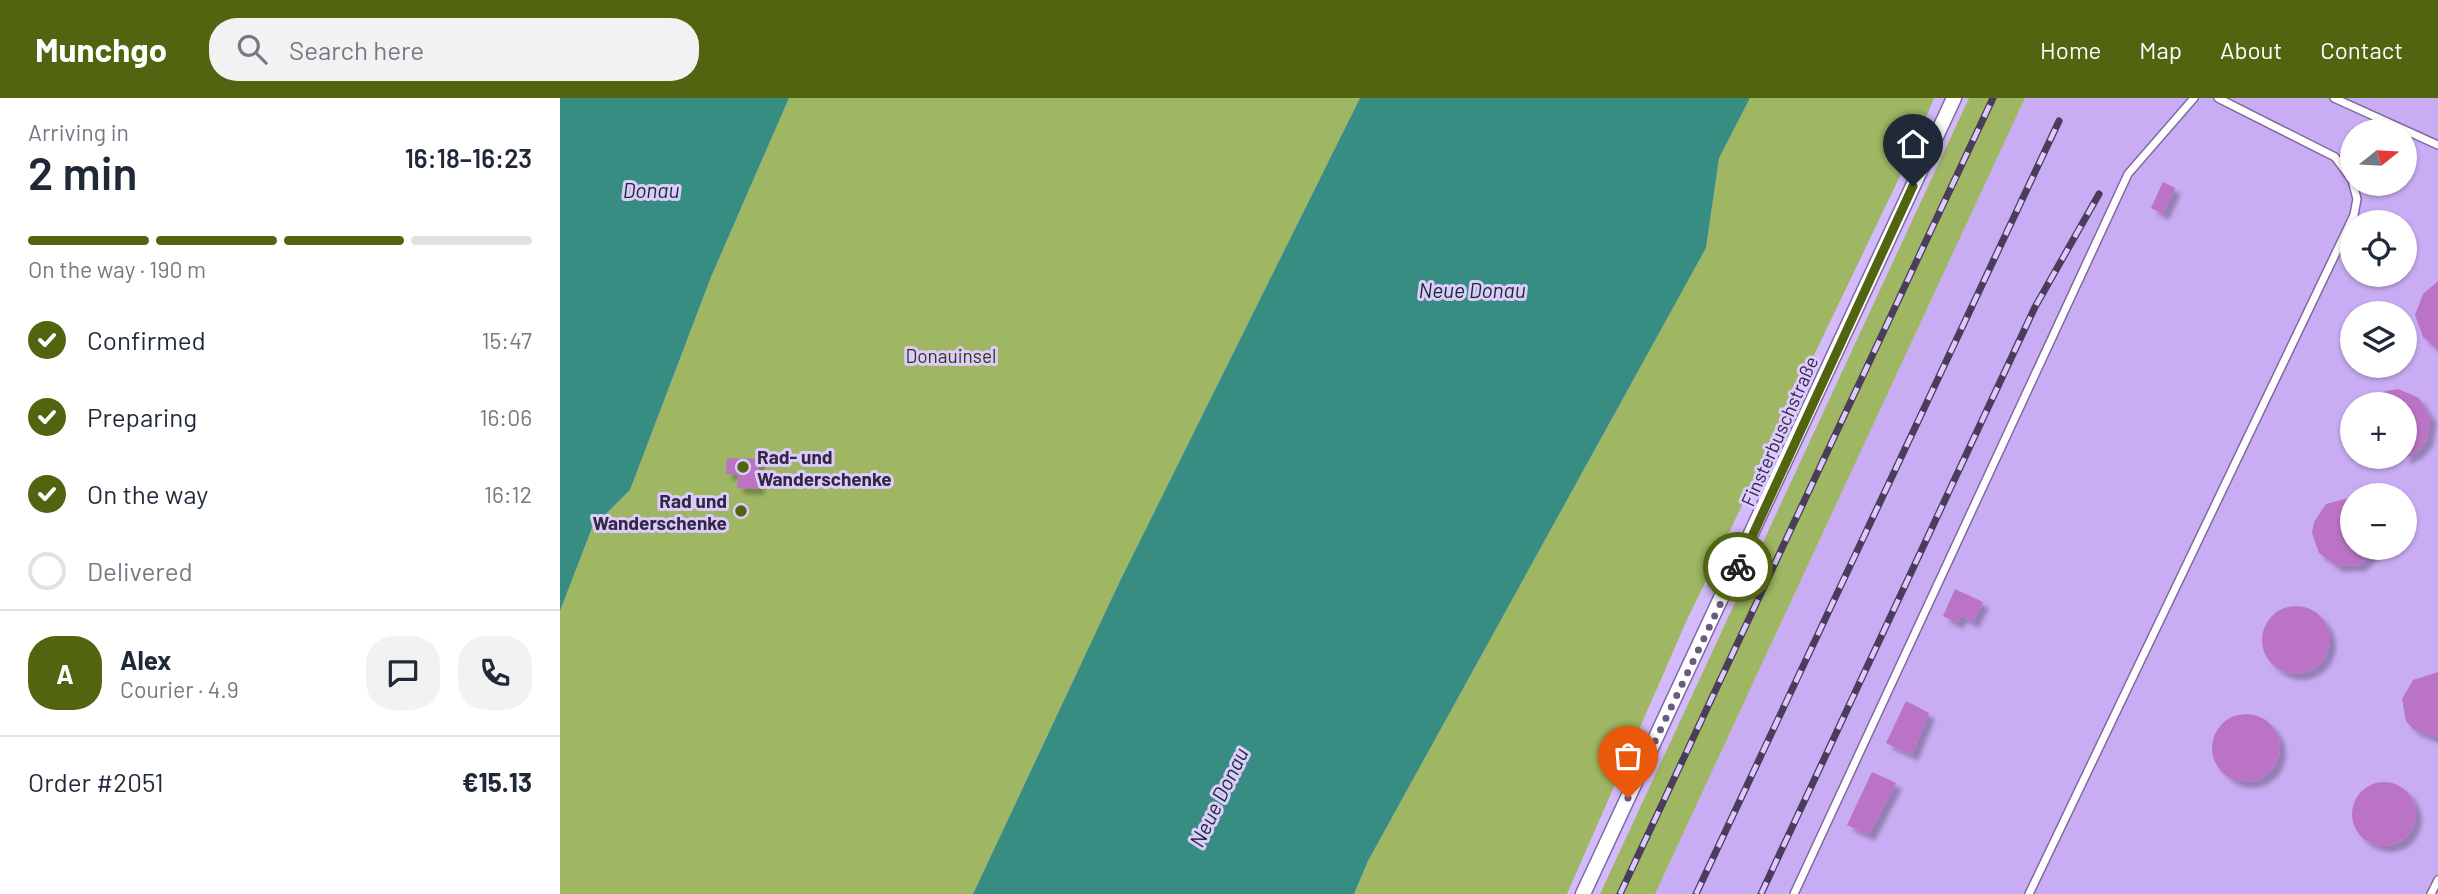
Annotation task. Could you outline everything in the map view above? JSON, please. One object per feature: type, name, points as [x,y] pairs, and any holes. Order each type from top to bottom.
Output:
[{"type":"street","name":"Finsterbuschstraße","points":[[1583,894],[1954,98]]},
{"type":"lane","points":[[1794,894],[2128,174],[2194,98]]},
{"type":"lane","points":[[2218,98],[2335,157],[2340,164]]},
{"type":"lane","points":[[2334,98],[2438,145]]},
{"type":"lane","points":[[2029,894],[2354,215],[2356,196]]},
{"type":"lane","points":[[2431,894],[2438,880]]},
{"type":"shaded area","points":[[2025,98],[2438,98],[2438,894],[1655,894]]},
{"type":"green space","name":"Donauinsel","points":[[789,98],[1360,98],[1119,583],[973,894],[560,894],[560,611],[592,528],[630,490],[711,277]]},
{"type":"green space","points":[[1750,98],[1934,98],[1912,151],[1686,622],[1567,894],[1354,894],[1368,861],[1706,248],[1719,157]]},
{"type":"green space","points":[[1969,98],[2025,98],[1655,894],[1600,894]]},
{"type":"water","name":"Donau","points":[[560,98],[789,98],[711,277],[630,490],[592,528],[560,611]]},
{"type":"water","name":"Neue Donau","points":[[1360,98],[1750,98],[1719,158],[1706,248],[1368,861],[1354,894],[973,894],[1119,583]]},
{"type":"building","points":[[2163,182],[2175,188],[2163,214],[2151,208]]},
{"type":"building","points":[[2438,281],[2438,350],[2423,337],[2417,320],[2417,310],[2423,294]]},
{"type":"building","points":[[2398,389],[2405,392],[2384,392]]},
{"type":"building","points":[[2417,397],[2431,418],[2427,440],[2418,451]]},
{"type":"building","name":"Rad- und Wanderschenke","points":[[727,458],[759,459],[758,489],[737,488],[738,475],[726,474]]},
{"type":"building","points":[[2340,500],[2340,560],[2365,560],[2360,565],[2337,566],[2319,553],[2312,533],[2314,522],[2326,504]]},
{"type":"building","points":[[1955,589],[1983,602],[1973,622],[1961,616],[1957,623],[1943,616]]},
{"type":"building","points":[[2296,606],[2309,609],[2320,616],[2327,627],[2330,640],[2327,653],[2320,664],[2309,671],[2296,674],[2283,671],[2272,664],[2265,653],[2262,640],[2265,627],[2272,616],[2283,609]]},
{"type":"building","points":[[2438,672],[2438,736],[2432,737],[2413,729],[2406,721],[2402,699],[2413,680]]},
{"type":"building","points":[[1906,701],[1929,713],[1912,755],[1886,743]]},
{"type":"building","points":[[2253,714],[2274,729],[2280,741],[2278,761],[2270,772],[2253,782],[2239,782],[2222,772],[2214,761],[2212,741],[2222,724],[2233,716]]},
{"type":"building","points":[[1872,772],[1896,783],[1869,835],[1847,825]]},
{"type":"building","points":[[2384,782],[2402,788],[2410,796],[2416,814],[2410,832],[2402,840],[2384,846],[2366,840],[2358,832],[2352,814],[2358,796],[2366,788]]},
{"type":"railway","points":[[1620,894],[1993,98]]},
{"type":"railway","points":[[1696,894],[2059,121]]},
{"type":"railway","points":[[1761,894],[2035,307],[2099,194]]},
{"type":"way so far","points":[[1628,798],[1738,567]]},
{"type":"place","name":"Rad- und Wanderschenke","points":[[743,467]]},
{"type":"place","name":"Rad und Wanderschenke","points":[[741,511]]},
{"type":"route","points":[[1738,567],[1913,186]]}]
